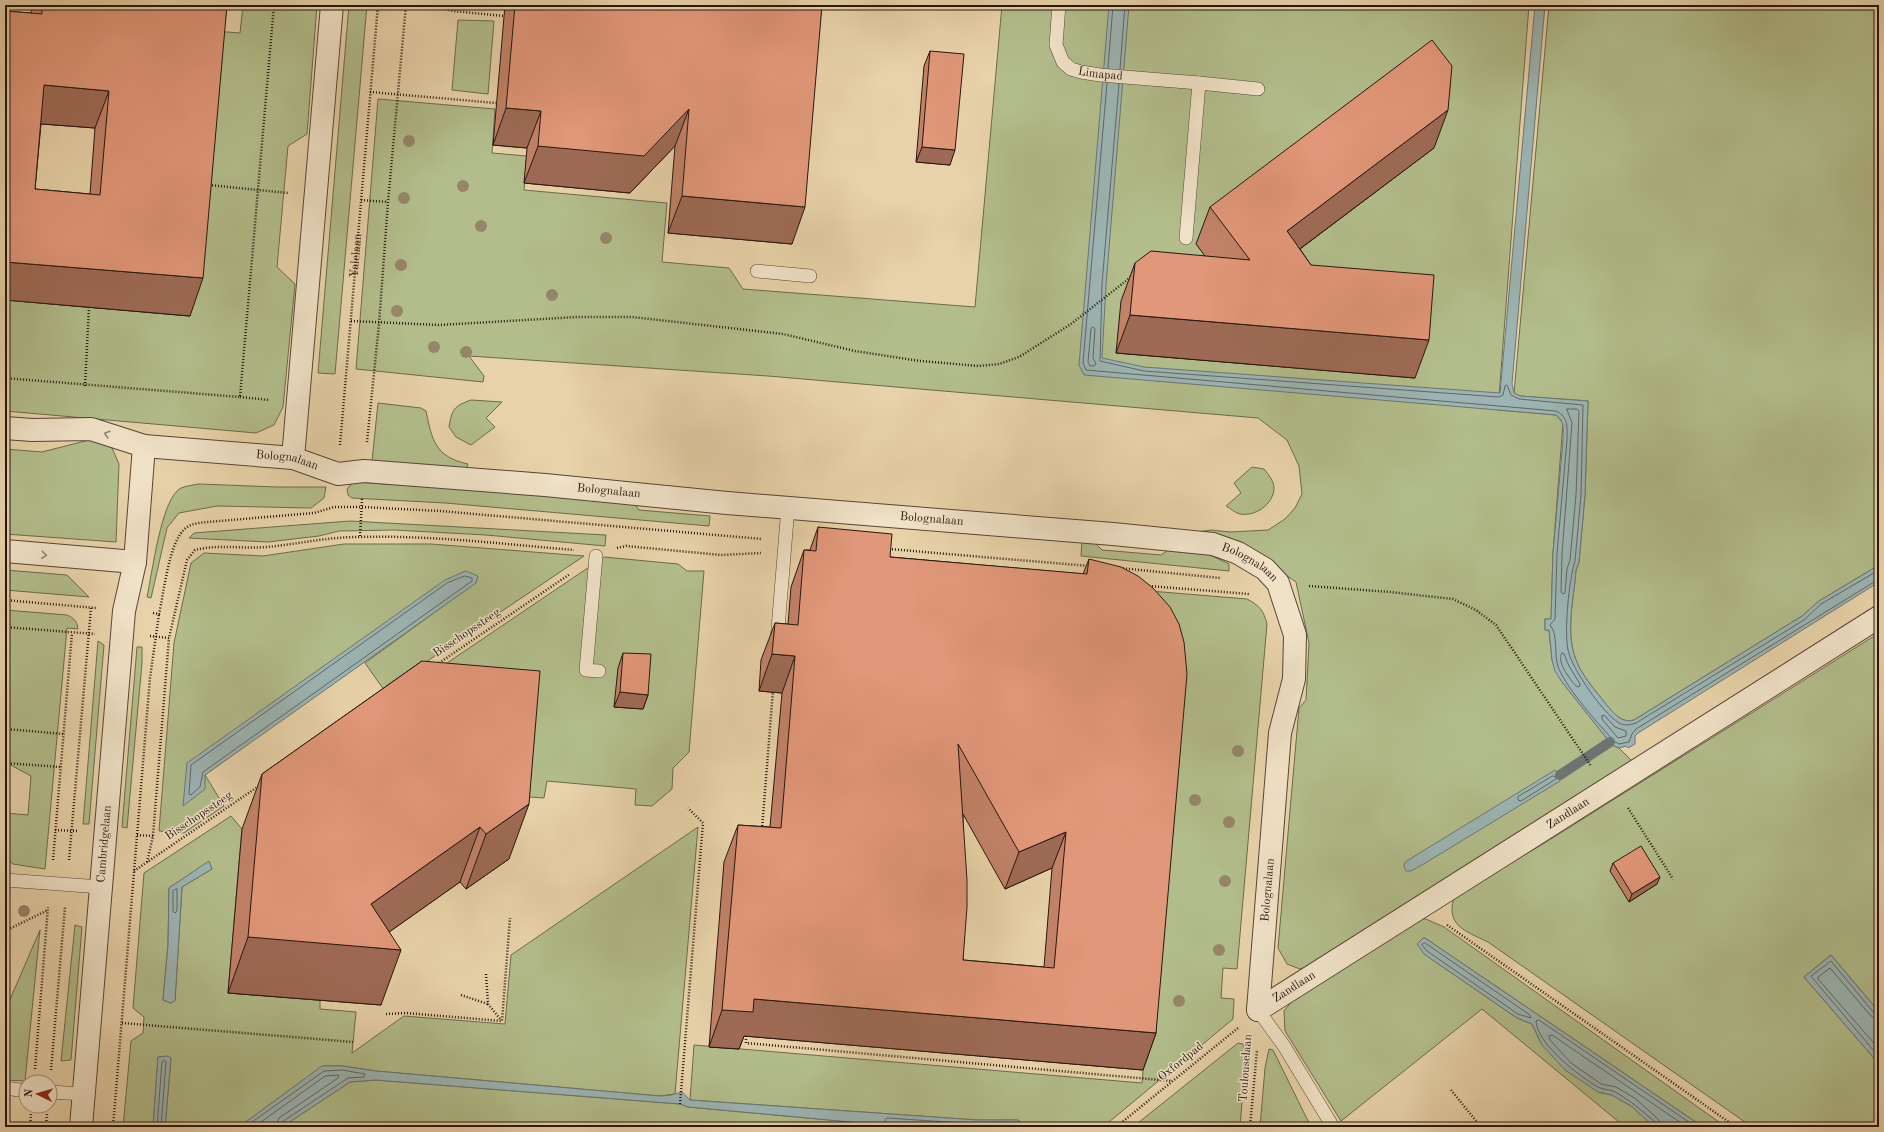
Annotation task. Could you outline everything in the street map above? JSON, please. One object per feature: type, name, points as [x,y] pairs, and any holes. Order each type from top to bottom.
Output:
[{"type":"street","points":[[293,458],[332,5]]},
{"type":"street","name":"Bolognalaan","points":[[5,428],[32,430],[91,429],[144,446],[293,458],[338,474],[364,471],[537,484],[788,507],[1105,533],[1213,544],[1238,553],[1264,569],[1278,583],[1295,635],[1294,680],[1280,733],[1258,1010]]},
{"type":"street","points":[[5,551],[135,562],[144,446]]},
{"type":"street","name":"Cambridgelaan","points":[[81,1127],[124,611],[135,562]]},
{"type":"street","name":"Zandlaan","points":[[1258,1010],[1879,617]]},
{"type":"lane","name":"Limapad","points":[[1059,5],[1056,45],[1063,62],[1071,69],[1100,75],[1258,88]]},
{"type":"lane","points":[[1186,238],[1199,83]]},
{"type":"lane","points":[[757,271],[810,276]]},
{"type":"lane","points":[[776,647],[788,507]]},
{"type":"lane","points":[[596,556],[586,670],[599,671]]},
{"type":"lane","points":[[5,880],[101,887]]},
{"type":"lane","points":[[1258,1010],[1284,1046],[1333,1127]]},
{"type":"lane","points":[[5,1088],[18,1090]]},
{"type":"lane","points":[[58,1092],[84,1094]]},
{"type":"path","points":[[5,378],[240,398],[274,5]]},
{"type":"path","name":"Yalelaan","points":[[334,507],[378,5]]},
{"type":"path","points":[[360,536],[364,471],[379,324],[388,202],[406,5]]},
{"type":"path","points":[[428,5],[453,11],[504,16]]},
{"type":"path","points":[[370,92],[496,103]]},
{"type":"path","points":[[208,185],[315,196]]},
{"type":"path","points":[[361,200],[388,202]]},
{"type":"path","points":[[351,321],[379,324],[439,325],[577,317],[632,317],[783,334],[855,351],[920,361],[979,366],[999,364],[1019,357],[1071,324],[1134,275]]},
{"type":"path","points":[[85,386],[89,307]]},
{"type":"path","points":[[113,1127],[134,871],[156,637],[159,614],[174,548],[178,537],[186,528],[201,523],[314,513],[334,507],[362,507]]},
{"type":"path","points":[[147,862],[153,836],[169,638],[187,560],[195,550],[210,546],[266,547],[339,537],[360,536],[436,538],[575,550]]},
{"type":"path","name":"Bisschopssteeg","points":[[433,667],[596,556],[613,549],[626,546],[721,555],[762,553],[784,554]]},
{"type":"path","points":[[1214,578],[1227,579]]},
{"type":"path","points":[[1278,583],[1453,599],[1476,610],[1496,625],[1594,770]]},
{"type":"path","points":[[1145,585],[1252,594]]},
{"type":"path","points":[[5,600],[159,614]]},
{"type":"path","points":[[51,1074],[91,608]]},
{"type":"path","points":[[5,627],[88,634],[169,638]]},
{"type":"path","points":[[762,837],[776,647]]},
{"type":"path","points":[[5,729],[64,734]]},
{"type":"path","points":[[5,763],[61,768]]},
{"type":"path","name":"Bisschopssteeg","points":[[134,871],[262,784]]},
{"type":"path","points":[[680,1104],[703,823],[688,808]]},
{"type":"path","points":[[1632,814],[1673,879]]},
{"type":"path","points":[[1421,908],[1736,1127]]},
{"type":"path","points":[[5,930],[48,910]]},
{"type":"path","points":[[502,1020],[510,918]]},
{"type":"path","points":[[486,974],[488,1004]]},
{"type":"path","points":[[461,995],[488,1004],[502,1020]]},
{"type":"path","name":"Oxfordpad","points":[[1116,1127],[1258,1010]]},
{"type":"path","name":"Toulouselaan","points":[[1250,1127],[1256,1060],[1258,1010]]},
{"type":"path","points":[[386,1014],[406,1013],[502,1020]]},
{"type":"path","points":[[122,1023],[353,1042]]},
{"type":"path","points":[[747,1027],[746,1043],[1172,1080]]},
{"type":"path","points":[[1451,1090],[1481,1127]]},
{"type":"path","points":[[30,1127],[31,1114]]},
{"type":"green space","points":[[243,5],[317,5],[307,134],[288,146],[277,267],[295,284],[283,407],[274,425],[256,433],[5,411],[5,300],[190,316],[214,31],[240,33]]},
{"type":"green space","points":[[349,5],[367,5],[335,374],[318,373]]},
{"type":"green space","points":[[1002,5],[1529,5],[1498,410],[1556,415],[1563,423],[1553,553],[1551,619],[1545,619],[1545,630],[1549,630],[1552,660],[1562,682],[1612,745],[1619,748],[1633,762],[1313,965],[1300,969],[1287,964],[1278,948],[1299,708],[1306,700],[1309,643],[1296,582],[1245,547],[1197,532],[1211,530],[1230,532],[1268,530],[1285,519],[1295,508],[1302,494],[1299,466],[1287,440],[1258,418],[768,376],[469,356],[484,376],[483,382],[356,369],[378,99],[495,109],[492,153],[527,156],[524,190],[667,203],[662,262],[729,268],[743,289],[975,307]]},
{"type":"green space","points":[[1549,5],[1879,5],[1879,565],[1819,601],[1802,616],[1634,720],[1629,721],[1621,719],[1614,713],[1589,683],[1576,660],[1571,638],[1572,604],[1576,570],[1579,562],[1585,495],[1588,401],[1520,396],[1514,393]]},
{"type":"green space","points":[[458,20],[494,21],[488,94],[452,90]]},
{"type":"green space","points":[[471,400],[502,402],[486,418],[495,427],[471,445],[456,437],[449,427],[451,416],[457,406]]},
{"type":"green space","points":[[378,403],[421,408],[426,411],[430,431],[437,446],[448,457],[468,464],[466,469],[372,461]]},
{"type":"green space","points":[[89,440],[100,442],[112,448],[119,464],[116,542],[5,534],[5,449],[42,452]]},
{"type":"green space","points":[[1252,467],[1264,469],[1266,471],[1273,483],[1273,494],[1271,499],[1263,508],[1252,513],[1236,513],[1226,506],[1241,493],[1234,483]]},
{"type":"green space","points":[[353,482],[631,499],[639,510],[710,516],[709,526],[445,503],[352,498],[348,495],[347,489]]},
{"type":"green space","points":[[199,484],[326,487],[324,498],[311,508],[217,506],[179,513],[167,528],[151,598],[147,597],[158,538],[168,506],[174,495],[181,488]]},
{"type":"green space","points":[[350,521],[606,535],[605,546],[486,535],[394,530],[339,531],[319,536],[268,542],[189,538],[194,533]]},
{"type":"green space","points":[[1082,541],[1094,542],[1102,550],[1161,555],[1171,548],[1210,555],[1229,564],[1229,571],[1081,556]]},
{"type":"green space","points":[[344,544],[431,544],[584,556],[384,690],[365,663],[475,583],[478,576],[205,775],[224,806],[184,833],[159,831],[174,643],[191,563],[204,553],[263,556]]},
{"type":"green space","points":[[604,557],[678,564],[687,571],[704,571],[689,752],[673,768],[672,789],[652,806],[635,805],[636,789],[547,781],[544,798],[515,796],[370,715]]},
{"type":"green space","points":[[5,570],[67,575],[89,597],[5,590]]},
{"type":"green space","points":[[1077,585],[1247,599],[1263,612],[1266,619],[1267,624],[1237,969],[1223,968],[1221,998],[1234,999],[1233,1019],[1103,1127],[1026,1127],[1018,1120],[977,1120],[690,1100],[694,1045],[1142,1083],[1173,711]]},
{"type":"green space","points":[[5,610],[67,615],[75,620],[78,629],[67,628],[45,869],[13,864],[5,858],[5,813],[28,815],[31,776],[5,762]]},
{"type":"green space","points":[[1879,633],[1879,1012],[1831,955],[1804,977],[1879,1064],[1879,1127],[1752,1127],[1488,942],[1459,926],[1452,913],[1452,905],[1455,895],[1538,847]]},
{"type":"green space","points":[[98,641],[104,645],[89,824],[83,824]]},
{"type":"green space","points":[[137,647],[142,647],[142,663],[127,828],[122,827]]},
{"type":"green space","points":[[231,816],[242,829],[228,993],[320,1000],[320,1009],[356,1012],[352,1053],[404,1016],[505,1024],[511,955],[698,827],[675,1094],[660,1096],[376,1071],[342,1066],[323,1066],[239,1127],[165,1127],[171,1058],[158,1057],[153,1127],[123,1127],[131,1041],[143,1033],[144,1017],[133,1008],[144,873]],"holes":[[[209,862],[212,869],[182,887],[175,1000],[171,1003],[163,1000],[168,945],[169,888]]]},
{"type":"green space","points":[[1419,919],[1426,919],[1444,927],[1726,1127],[1703,1127],[1425,938],[1424,954],[1517,1018],[1532,1024],[1542,1045],[1598,1092],[1612,1095],[1631,1106],[1654,1127],[1625,1127],[1482,1009],[1341,1121],[1285,1031],[1284,1011],[1296,996]]},
{"type":"green space","points":[[75,925],[82,927],[71,1060],[61,1061]]},
{"type":"green space","points":[[40,930],[26,1074],[18,1074],[18,1081],[5,1080],[5,1011]]},
{"type":"green space","points":[[1238,1043],[1243,1044],[1246,1053],[1240,1127],[1133,1127]]},
{"type":"green space","points":[[1269,1049],[1273,1050],[1311,1127],[1260,1127],[1265,1068]]},
{"type":"green space","points":[[375,1080],[680,1104],[688,1107],[905,1127],[282,1127],[350,1082]]},
{"type":"water","points":[[1109,5],[1129,5],[1106,285],[1102,358],[1144,367],[1500,393],[1535,5],[1545,5],[1512,384],[1514,393],[1520,396],[1588,401],[1585,495],[1579,562],[1576,570],[1571,615],[1571,638],[1573,650],[1582,672],[1614,713],[1621,719],[1629,721],[1634,720],[1802,616],[1819,601],[1879,565],[1879,582],[1638,733],[1635,736],[1635,744],[1628,748],[1626,746],[1619,748],[1612,745],[1555,671],[1552,660],[1549,630],[1545,630],[1545,619],[1551,619],[1553,553],[1563,440],[1562,423],[1559,417],[1556,415],[1084,375],[1079,365]]},
{"type":"water","points":[[466,571],[478,576],[476,583],[205,775],[205,789],[183,806],[187,763],[445,580]]},
{"type":"water","points":[[1555,770],[1560,775],[1560,781],[1422,865],[1411,871],[1406,871],[1404,866],[1405,862]]},
{"type":"water","points":[[209,861],[212,869],[182,887],[175,1001],[171,1003],[163,1000],[168,945],[169,888]]},
{"type":"water","points":[[1423,938],[1703,1127],[1654,1127],[1631,1106],[1612,1095],[1598,1092],[1565,1070],[1542,1045],[1532,1024],[1517,1018],[1424,954],[1417,944]]},
{"type":"water","points":[[1831,955],[1879,1012],[1879,1064],[1804,977]]},
{"type":"water","points":[[167,1056],[171,1058],[165,1127],[153,1127],[158,1057]]},
{"type":"water","points":[[322,1066],[342,1066],[376,1071],[660,1096],[682,1092],[690,1100],[977,1120],[1018,1120],[1026,1127],[905,1127],[688,1107],[680,1104],[375,1080],[350,1082],[282,1127],[239,1127]]},
{"type":"building","points":[[42,5],[227,5],[203,278],[5,262],[5,11],[42,14]],"holes":[[[44,85],[109,91],[100,195],[35,189]]]},
{"type":"building","points":[[515,5],[822,5],[805,207],[682,196],[689,109],[644,156],[538,146],[541,111],[506,108]]},
{"type":"building","points":[[1432,40],[1452,66],[1448,110],[1287,231],[1311,265],[1434,275],[1429,340],[1130,315],[1135,263],[1151,251],[1250,260],[1210,207]]},
{"type":"building","points":[[930,51],[964,54],[955,150],[922,147]]},
{"type":"building","points":[[818,527],[892,534],[890,557],[1087,574],[1089,559],[1121,567],[1138,576],[1153,588],[1170,607],[1179,624],[1184,642],[1187,674],[1156,1033],[754,999],[753,1012],[722,1010],[738,825],[781,828],[795,656],[772,654],[775,623],[798,625],[804,550],[816,551]],"holes":[[[958,744],[1019,852],[1066,832],[1054,968],[963,960],[967,907],[967,880]]]},
{"type":"building","points":[[623,653],[651,654],[648,695],[620,692]]},
{"type":"building","points":[[422,661],[540,671],[529,804],[486,834],[480,827],[371,904],[401,950],[248,937],[262,774]]},
{"type":"building","points":[[1641,846],[1660,877],[1632,894],[1613,863]]},
{"type":"waterway","points":[[1560,775],[1610,742]]}]
